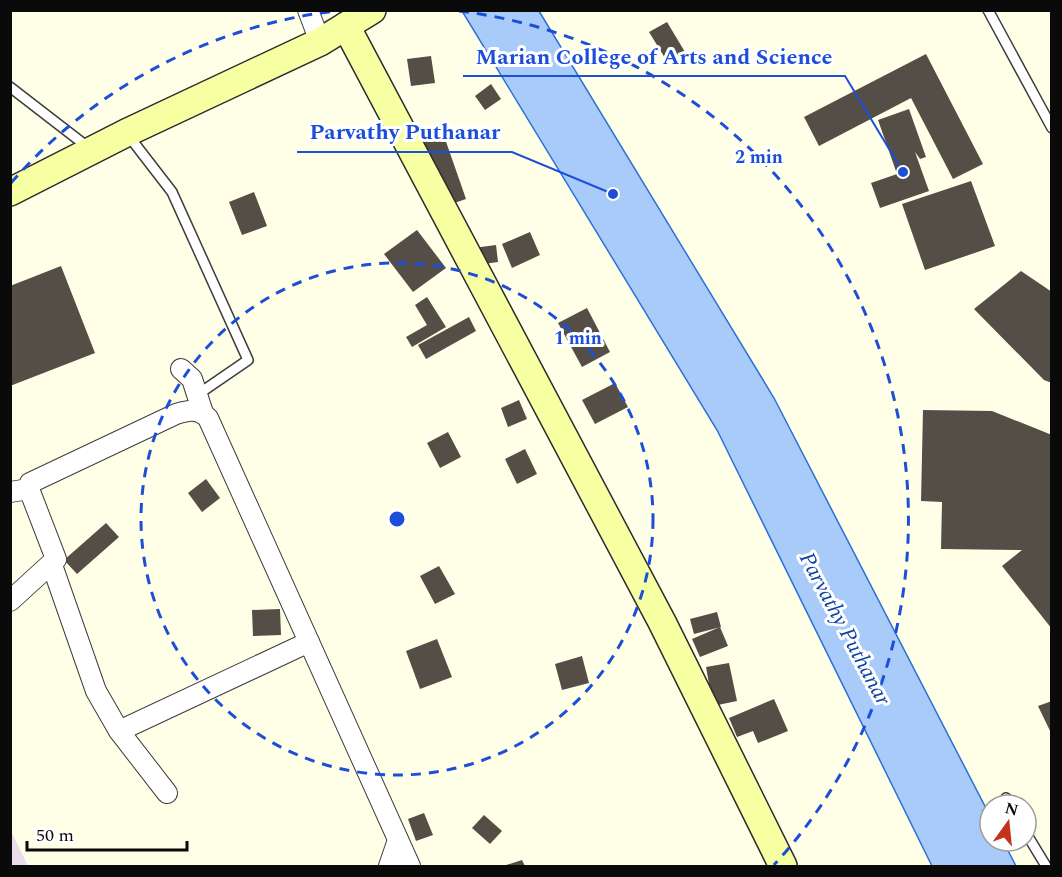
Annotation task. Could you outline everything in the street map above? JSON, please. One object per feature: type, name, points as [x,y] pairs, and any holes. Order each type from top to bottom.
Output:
[{"type":"street","points":[[308,10],[320,42]]},
{"type":"street","points":[[10,192],[126,133],[320,42],[372,10]]},
{"type":"street","points":[[346,26],[662,622],[783,867]]},
{"type":"street","points":[[181,369],[192,380],[200,404],[410,867]]},
{"type":"street","points":[[167,793],[119,731],[96,691],[52,565],[55,552],[20,490],[34,480],[176,414],[195,410],[200,404]]},
{"type":"street","points":[[10,601],[52,565]]},
{"type":"street","points":[[119,731],[309,642]]},
{"type":"street","points":[[389,867],[398,840]]},
{"type":"lane","points":[[988,10],[1052,128]]},
{"type":"lane","points":[[10,87],[91,150]]},
{"type":"lane","points":[[126,133],[172,192],[248,360],[200,404]]},
{"type":"lane","points":[[1038,853],[1046,867]]},
{"type":"shaded area","points":[[11,831],[28,866],[11,866]]},
{"type":"water","points":[[462,11],[539,11],[774,398],[978,793],[978,853],[1009,853],[1016,866],[932,866],[717,430]]},
{"type":"building","points":[[667,22],[685,52],[668,63],[649,32]]},
{"type":"building","points":[[926,54],[983,164],[953,179],[911,98],[819,146],[804,117]]},
{"type":"building","points":[[431,56],[435,83],[411,86],[407,59]]},
{"type":"building","points":[[491,84],[501,99],[485,110],[475,96]]},
{"type":"building","points":[[909,109],[926,157],[920,159],[915,152],[929,191],[880,208],[871,183],[897,174],[878,120]]},
{"type":"building","points":[[443,133],[466,199],[440,208],[417,142]]},
{"type":"building","points":[[971,181],[995,246],[925,270],[902,204]]},
{"type":"building","points":[[254,192],[267,226],[242,235],[229,202]]},
{"type":"building","points":[[417,230],[446,268],[413,292],[384,254]]},
{"type":"building","points":[[530,232],[540,255],[512,268],[502,244]]},
{"type":"building","points":[[496,245],[498,262],[476,265],[473,248]]},
{"type":"building","points":[[61,266],[95,353],[10,386],[10,286]]},
{"type":"building","points":[[1021,271],[1052,292],[1052,383],[1044,380],[974,309]]},
{"type":"building","points":[[427,297],[446,327],[412,347],[406,337],[427,325],[415,305]]},
{"type":"building","points":[[587,308],[610,352],[582,367],[558,323]]},
{"type":"building","points":[[469,317],[476,331],[426,359],[418,345]]},
{"type":"building","points":[[615,383],[628,407],[595,424],[582,400]]},
{"type":"building","points":[[519,400],[527,419],[508,427],[501,408]]},
{"type":"building","points":[[923,410],[992,411],[1052,435],[1052,629],[1002,566],[1022,550],[941,549],[942,502],[921,501]]},
{"type":"building","points":[[448,432],[461,457],[440,468],[427,443]]},
{"type":"building","points":[[525,449],[537,474],[517,484],[505,459]]},
{"type":"building","points":[[206,479],[220,498],[202,512],[188,493]]},
{"type":"building","points":[[106,523],[119,537],[77,574],[64,560]]},
{"type":"building","points":[[439,566],[455,594],[435,604],[420,576]]},
{"type":"building","points":[[280,609],[281,635],[253,636],[252,610]]},
{"type":"building","points":[[717,612],[721,627],[694,634],[690,619]]},
{"type":"building","points":[[720,627],[728,646],[700,657],[692,639]]},
{"type":"building","points":[[437,639],[452,677],[420,689],[406,651]]},
{"type":"building","points":[[582,656],[589,683],[562,690],[555,664]]},
{"type":"building","points":[[729,663],[737,701],[713,706],[706,667]]},
{"type":"building","points":[[774,699],[788,731],[758,743],[753,731],[737,737],[729,718]]},
{"type":"building","points":[[1052,701],[1052,735],[1038,706]]},
{"type":"building","points":[[424,813],[433,835],[416,841],[408,819]]},
{"type":"building","points":[[484,815],[502,831],[490,844],[472,828]]},
{"type":"building","points":[[522,860],[525,866],[503,866]]},
{"type":"place","name":"Marian College of Arts and Science","points":[[903,172]]},
{"type":"place","name":"Parvathy Puthanar","points":[[613,194]]}]
